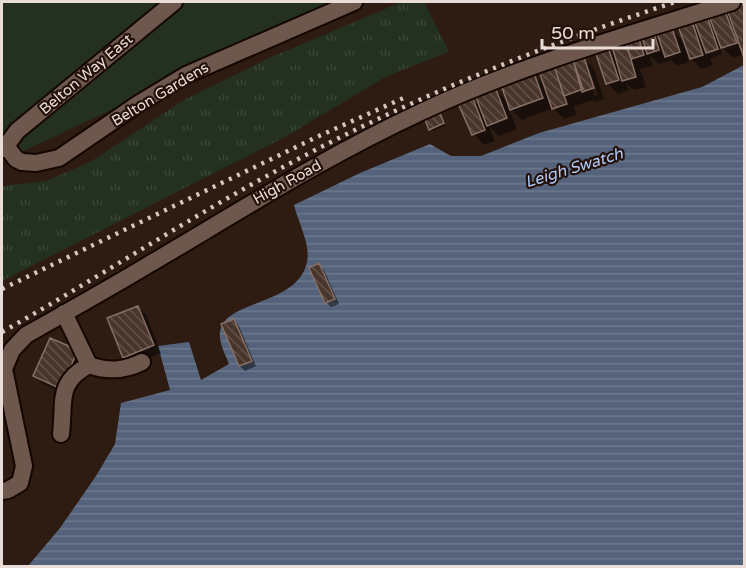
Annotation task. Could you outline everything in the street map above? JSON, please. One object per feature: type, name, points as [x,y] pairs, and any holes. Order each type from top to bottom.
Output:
[{"type":"street","name":"Belton Way East","points":[[4,148],[17,131],[174,2]]},
{"type":"street","name":"Belton Gardens","points":[[4,148],[22,162],[36,163],[59,158],[138,104],[186,75],[354,2]]},
{"type":"street","name":"High Road","points":[[2,491],[20,483],[24,466],[4,369],[12,350],[27,335],[254,200],[420,112],[487,83],[732,2]]},
{"type":"street","points":[[64,313],[88,365],[100,369],[126,370],[142,362]]},
{"type":"street","points":[[61,434],[66,384],[74,373],[88,365]]},
{"type":"green space","points":[[2,2],[342,2],[2,161]]},
{"type":"green space","points":[[402,2],[424,2],[449,52],[387,76],[285,137],[2,281],[2,186],[46,181],[90,162],[184,100],[269,58]]},
{"type":"water","name":"Leigh Swatch","points":[[744,65],[744,566],[28,566],[60,528],[115,444],[121,403],[170,390],[158,346],[189,342],[201,380],[229,364],[220,338],[222,325],[230,316],[289,288],[300,277],[308,255],[304,234],[294,205],[360,173],[430,144],[451,156],[481,156],[539,133],[702,87]]},
{"type":"building","points":[[744,3],[744,58],[727,9]]},
{"type":"building","points":[[725,11],[737,43],[721,48],[709,16]]},
{"type":"building","points":[[707,16],[718,49],[706,53],[694,20]]},
{"type":"building","points":[[692,21],[703,55],[690,59],[678,26]]},
{"type":"building","points":[[672,28],[680,52],[665,57],[657,33]]},
{"type":"building","points":[[654,33],[659,50],[647,54],[642,37]]},
{"type":"building","points":[[639,39],[644,55],[631,59],[626,42]]},
{"type":"building","points":[[626,42],[636,77],[622,81],[612,46]]},
{"type":"building","points":[[608,47],[619,80],[606,84],[595,51]]},
{"type":"building","points":[[584,57],[594,88],[582,92],[573,60]]},
{"type":"building","points":[[573,60],[583,89],[564,96],[554,66]]},
{"type":"building","points":[[554,66],[567,104],[552,109],[539,71]]},
{"type":"building","points":[[534,73],[543,98],[510,110],[501,85]]},
{"type":"building","points":[[495,87],[507,118],[487,126],[475,95]]},
{"type":"building","points":[[472,96],[485,130],[472,135],[457,101]]},
{"type":"building","points":[[440,113],[444,123],[429,130],[425,120]]},
{"type":"building","points":[[319,263],[335,299],[325,303],[309,268]]},
{"type":"building","points":[[138,306],[154,345],[123,358],[107,318]]},
{"type":"building","points":[[234,319],[252,361],[239,366],[221,324]]},
{"type":"building","points":[[50,338],[78,350],[61,389],[33,376]]},
{"type":"railway","points":[[2,332],[215,205],[381,117],[526,55],[675,2]]},
{"type":"railway","points":[[2,289],[319,136],[408,96]]}]
